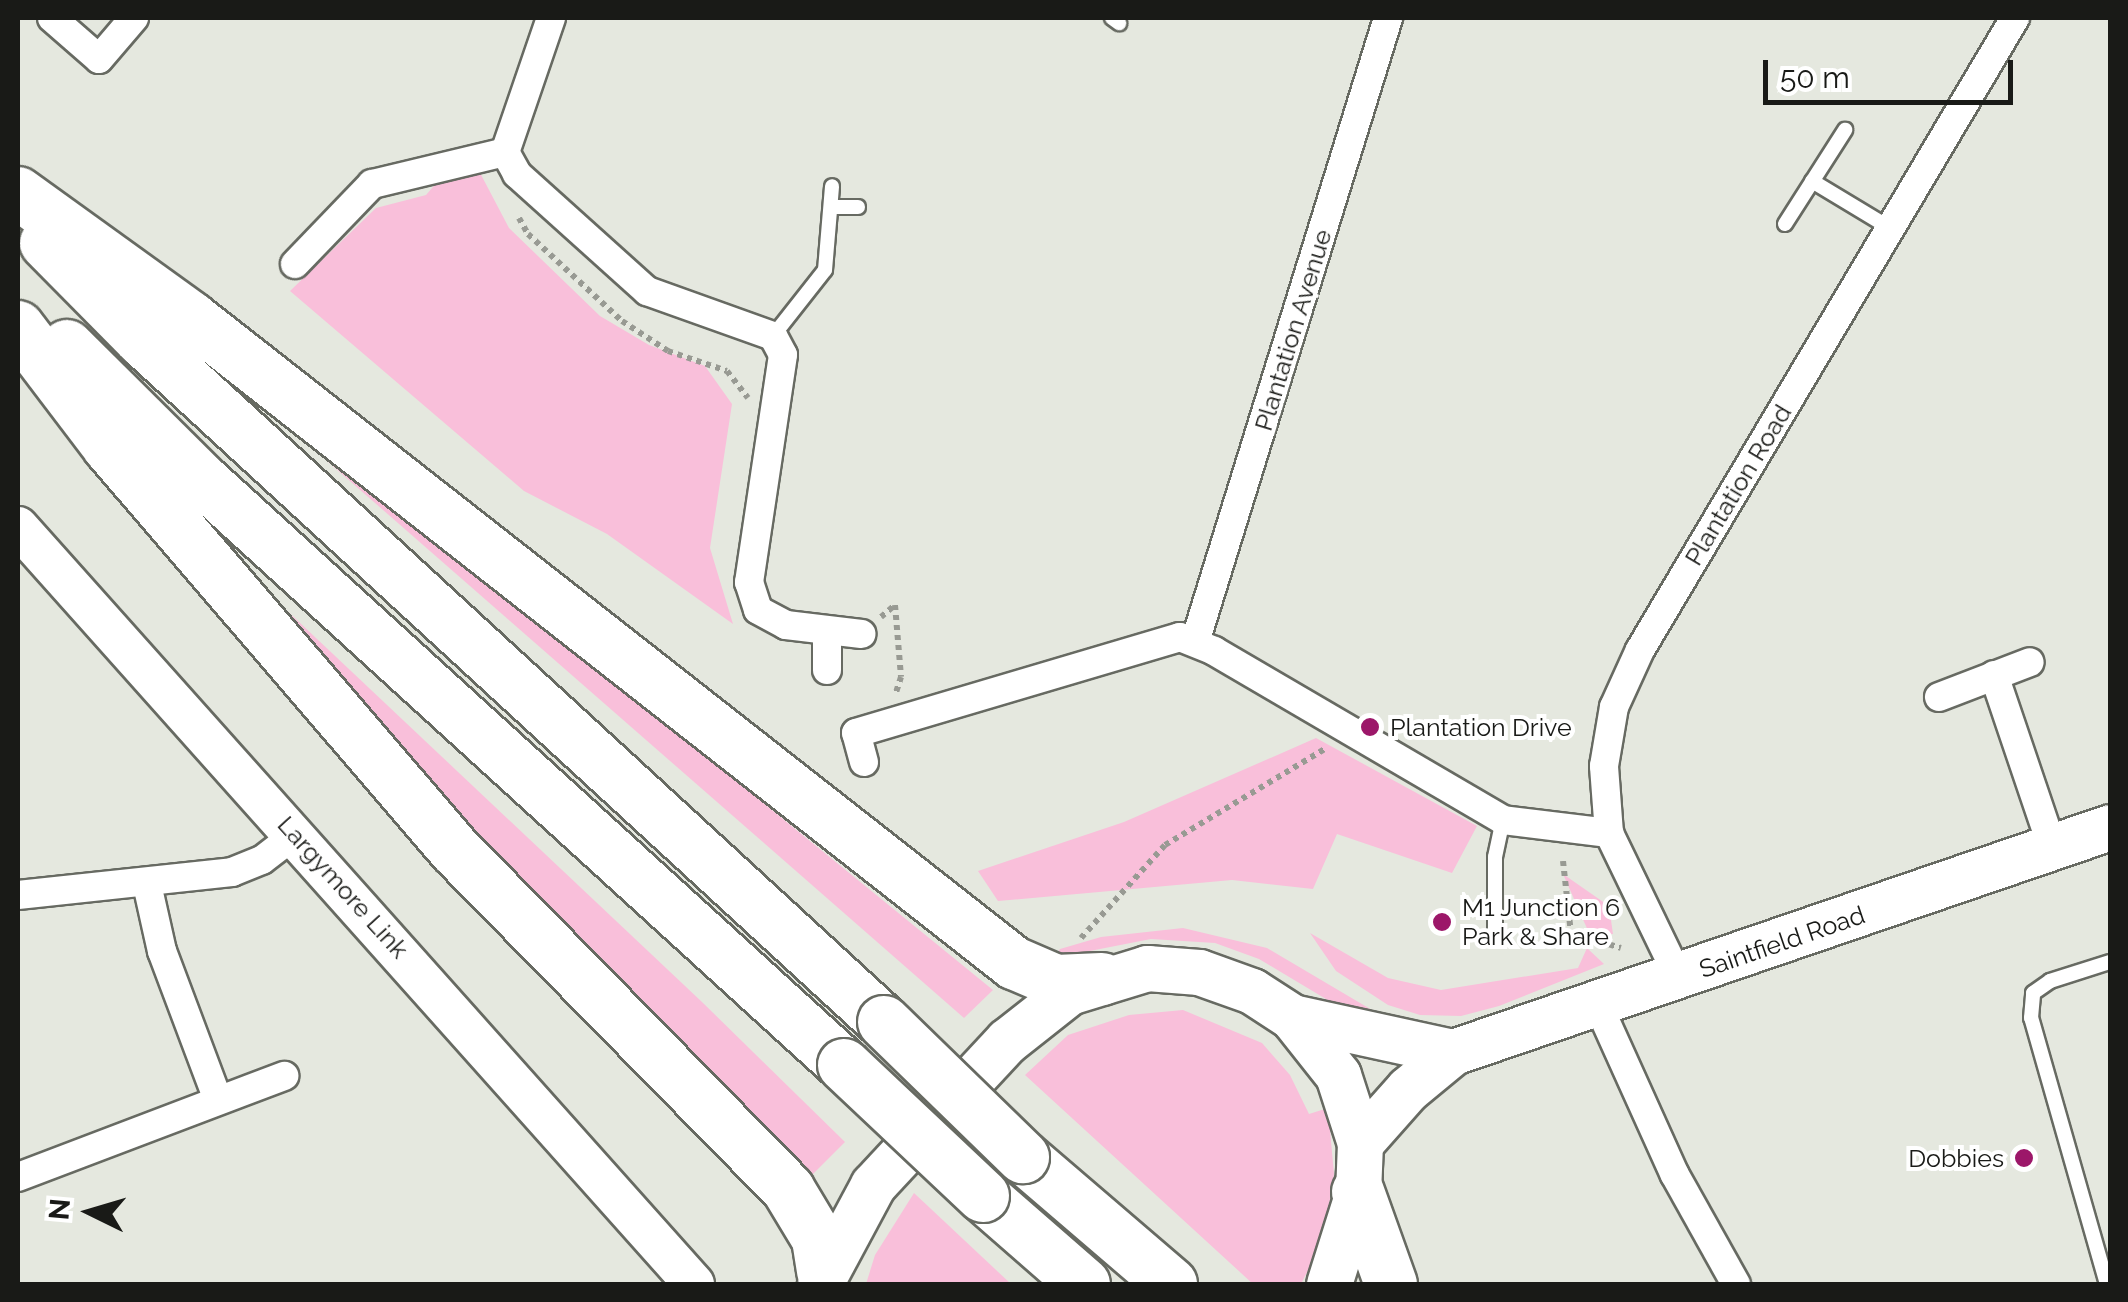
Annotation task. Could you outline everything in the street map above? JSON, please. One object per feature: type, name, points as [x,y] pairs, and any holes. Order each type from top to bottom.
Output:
[{"type":"highway","points":[[18,193],[145,283],[1014,963],[1056,981],[1091,959]]},
{"type":"highway","points":[[18,213],[155,352],[884,1022],[1024,1157],[1170,1284]]},
{"type":"highway","points":[[18,296],[201,479],[983,1196],[1084,1284]]},
{"type":"highway","points":[[18,327],[109,447],[454,849],[788,1189],[818,1239],[815,1280]]},
{"type":"highway","points":[[1359,1168],[1391,1284]]},
{"type":"main road","name":"Saintfield Road","points":[[1359,1168],[1408,1089],[1453,1052],[1598,1007],[2110,827]]},
{"type":"main road","points":[[815,1280],[873,1185],[1007,1041],[1068,992],[1091,959],[1199,972],[1252,992],[1292,1017],[1338,1075],[1359,1168],[1329,1284]]},
{"type":"main road","name":"Saintfield Road","points":[[1292,1017],[1453,1052]]},
{"type":"street","points":[[52,18],[99,59],[134,18]]},
{"type":"street","points":[[551,18],[505,152],[517,174],[647,291],[774,336],[783,354],[748,582],[758,610],[786,625],[861,634]]},
{"type":"street","name":"Plantation Avenue","points":[[1195,642],[1388,18]]},
{"type":"street","name":"Plantation Road","points":[[1679,978],[1609,833],[1604,766],[1624,679],[2015,18]]},
{"type":"street","points":[[295,264],[372,184],[505,152]]},
{"type":"street","name":"Largymore Link","points":[[18,527],[694,1284]]},
{"type":"street","points":[[827,670],[828,633]]},
{"type":"street","points":[[864,762],[856,733],[1164,637],[1195,642],[1503,820],[1609,833]]},
{"type":"street","points":[[1939,697],[2030,662]]},
{"type":"street","points":[[1994,676],[2052,846]]},
{"type":"street","points":[[18,895],[232,872],[262,860],[296,834]]},
{"type":"street","points":[[147,884],[162,951],[218,1100]]},
{"type":"street","points":[[1598,1007],[1675,1176],[1736,1284]]},
{"type":"street","points":[[18,1177],[284,1076]]},
{"type":"street","name":"Largymore Link","points":[[665,1250],[730,1284]]},
{"type":"lane","points":[[1785,224],[1844,130]]},
{"type":"lane","points":[[1812,181],[1890,228]]},
{"type":"lane","points":[[774,336],[825,270],[832,186]]},
{"type":"lane","points":[[830,207],[858,208]]},
{"type":"lane","points":[[1495,937],[1496,857],[1503,820]]},
{"type":"lane","points":[[2108,1284],[2031,1018],[2033,994],[2050,981],[2110,962]]},
{"type":"path","points":[[861,634],[895,604],[898,720]]},
{"type":"path","points":[[1091,959],[1165,845],[1334,743]]},
{"type":"path","points":[[1563,861],[1571,932],[1621,948]]},
{"type":"shaded area","points":[[478,169],[509,228],[600,316],[649,345],[705,366],[732,404],[710,548],[733,624],[607,534],[524,491],[290,291],[376,208],[426,195],[439,180]]},
{"type":"shaded area","points":[[271,412],[515,601],[993,990],[964,1018]]},
{"type":"shaded area","points":[[211,539],[845,1142],[806,1181],[547,920]]},
{"type":"shaded area","points":[[1316,738],[1477,826],[1452,873],[1337,834],[1313,889],[1232,880],[998,901],[978,871],[1124,822]]},
{"type":"shaded area","points":[[1563,874],[1609,906],[1613,934],[1589,933]]},
{"type":"shaded area","points":[[1183,928],[1267,948],[1377,1013],[1356,1017],[1259,959],[1215,943],[1151,939],[1054,958],[1060,949],[1101,937]]},
{"type":"shaded area","points":[[1310,933],[1388,978],[1441,990],[1578,968],[1587,948],[1604,964],[1499,1006],[1461,1016],[1420,1015],[1388,1005],[1336,971]]},
{"type":"shaded area","points":[[1183,1010],[1262,1043],[1290,1075],[1309,1114],[1328,1108],[1334,1174],[1324,1239],[1301,1284],[1253,1284],[1025,1075],[1068,1035],[1129,1015]]},
{"type":"shaded area","points":[[914,1193],[1011,1284],[866,1284],[875,1255]]},
{"type":"place","name":"Plantation Drive","points":[[1370,727]]},
{"type":"place","name":"M1 Junction 6 Park & Share","points":[[1442,922]]},
{"type":"place","name":"Dobbies","points":[[2024,1158]]}]
